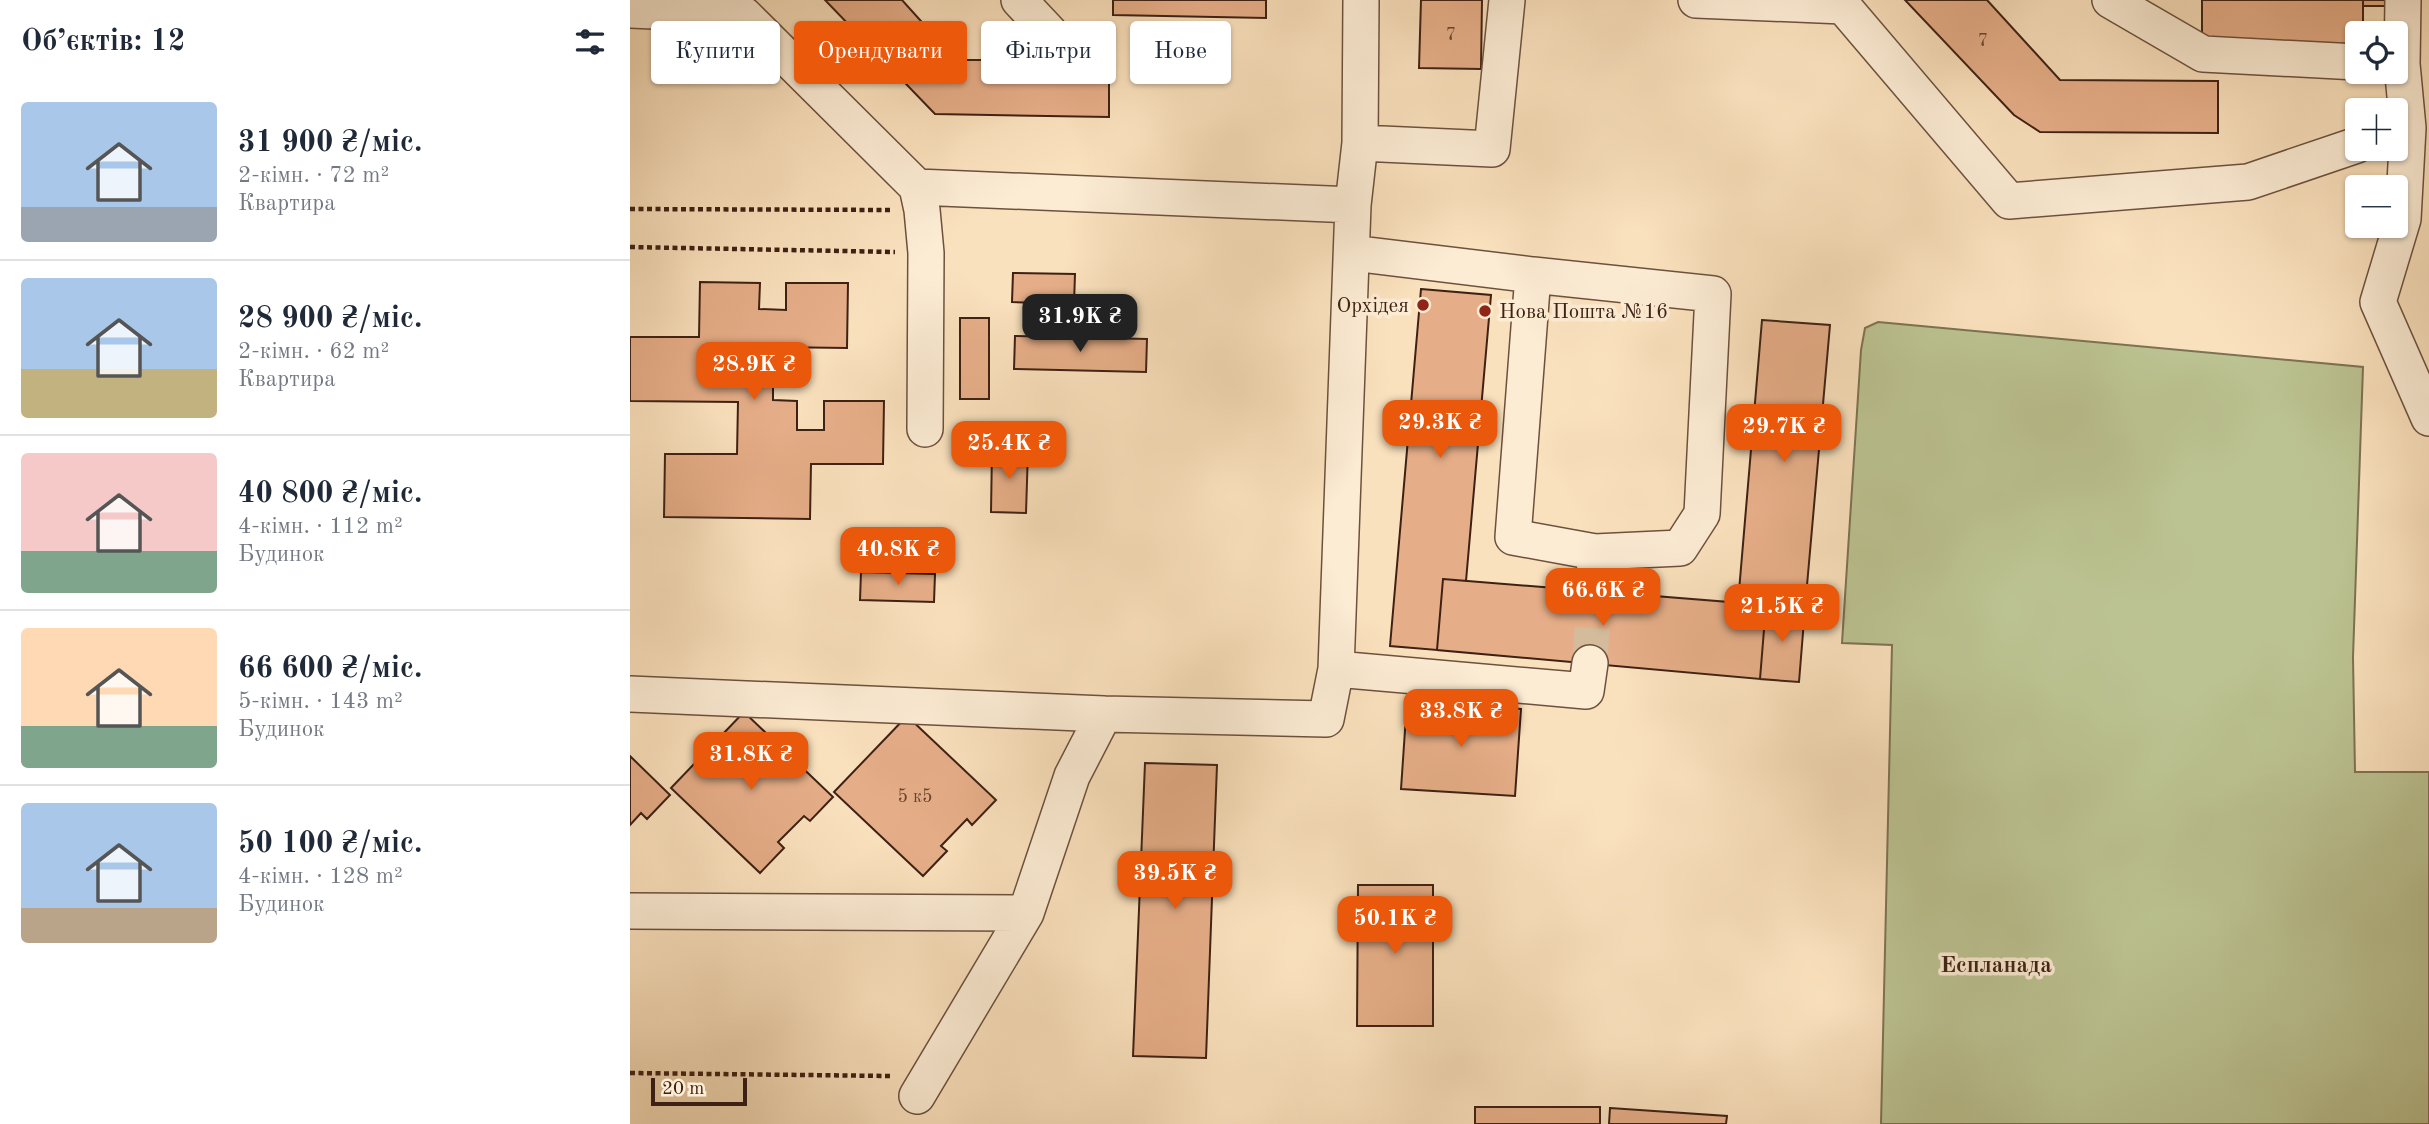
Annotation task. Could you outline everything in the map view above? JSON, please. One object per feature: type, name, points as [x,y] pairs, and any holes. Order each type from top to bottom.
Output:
[{"type":"lane","points":[[1018,0],[1039,21]]},
{"type":"lane","points":[[630,694],[1104,714],[1326,719],[1336,669],[1353,205],[1360,143],[1361,0]]},
{"type":"lane","points":[[1360,143],[1492,149],[1507,0]]},
{"type":"lane","points":[[1696,0],[1843,6],[2009,201],[2248,182],[2345,149]]},
{"type":"lane","points":[[2110,0],[2203,54],[2345,61]]},
{"type":"lane","points":[[2402,21],[2403,0]]},
{"type":"lane","points":[[630,10],[744,15],[920,199],[926,253],[925,429]]},
{"type":"lane","points":[[2403,84],[2411,130],[2403,219],[2378,302],[2429,418]]},
{"type":"lane","points":[[920,199],[1353,205]]},
{"type":"lane","points":[[1352,253],[1544,268],[1707,286],[1702,514],[1680,548],[1595,552],[1513,537],[1544,268]]},
{"type":"lane","points":[[1594,592],[1595,552]]},
{"type":"lane","points":[[1336,669],[1586,691],[1590,663]]},
{"type":"lane","points":[[923,1086],[1026,914],[1072,776],[1104,714]]},
{"type":"lane","points":[[630,911],[1026,914]]},
{"type":"path","points":[[630,209],[920,199]]},
{"type":"path","points":[[630,247],[926,253]]},
{"type":"path","points":[[630,1073],[923,1086]]},
{"type":"green space","points":[[1878,322],[2363,367],[2353,657],[2355,772],[2429,772],[2429,1124],[1881,1124],[1892,645],[1842,643],[1861,350],[1865,328]]},
{"type":"building","points":[[825,0],[902,0],[921,21],[845,21]]},
{"type":"building","points":[[1113,0],[1266,0],[1266,18],[1113,15]]},
{"type":"building","points":[[1421,0],[1482,0],[1481,69],[1419,68]]},
{"type":"building","points":[[1905,0],[1987,0],[2060,80],[2218,81],[2218,133],[2040,132],[2014,115]]},
{"type":"building","points":[[2202,0],[2363,0],[2363,21],[2345,21],[2345,44],[2202,41]]},
{"type":"building","points":[[2363,0],[2391,0],[2391,6],[2363,6]]},
{"type":"building","points":[[967,60],[981,60],[981,84],[1109,84],[1109,117],[935,114],[906,84],[967,84]]},
{"type":"building","points":[[1013,273],[1075,274],[1074,304],[1012,302]]},
{"type":"building","points":[[700,282],[760,283],[759,309],[786,310],[786,283],[848,283],[847,348],[773,347],[773,400],[797,401],[797,430],[824,430],[824,401],[884,401],[883,464],[811,464],[810,519],[664,517],[665,454],[737,454],[738,402],[630,401],[630,337],[699,337]]},
{"type":"building","points":[[1421,289],[1491,295],[1466,581],[1443,579],[1437,650],[1390,646]]},
{"type":"building","points":[[960,318],[989,318],[989,399],[960,399]]},
{"type":"building","points":[[1762,320],[1830,325],[1805,608],[1738,603]]},
{"type":"building","points":[[1015,336],[1147,339],[1146,372],[1014,369]]},
{"type":"building","points":[[992,450],[1028,450],[1026,513],[991,512]]},
{"type":"building","points":[[861,572],[935,574],[934,602],[860,600]]},
{"type":"building","points":[[1443,579],[1766,605],[1760,679],[1437,650]]},
{"type":"building","points":[[1766,605],[1805,608],[1799,682],[1760,679]]},
{"type":"building","points":[[1407,701],[1521,709],[1515,796],[1401,789]]},
{"type":"building","points":[[744,712],[833,797],[810,821],[804,816],[778,842],[784,848],[760,873],[671,788]]},
{"type":"building","points":[[907,716],[996,800],[972,825],[967,819],[941,846],[947,851],[923,876],[834,792]]},
{"type":"building","points":[[630,756],[670,795],[647,819],[641,813],[630,825]]},
{"type":"building","points":[[1145,763],[1217,765],[1206,1058],[1133,1056]]},
{"type":"building","points":[[1358,885],[1433,885],[1433,1026],[1357,1026]]},
{"type":"building","points":[[1475,1107],[1600,1107],[1600,1124],[1475,1124]]},
{"type":"building","points":[[1610,1108],[1727,1116],[1726,1124],[1609,1124]]},
{"type":"tunnel","points":[[1590,663],[1594,591]]},
{"type":"place","name":"Орхідея","points":[[1423,305]]},
{"type":"place","name":"Нова Пошта №16","points":[[1485,311]]},
{"type":"district","name":"Еспланада","points":[[1996,964]]}]
